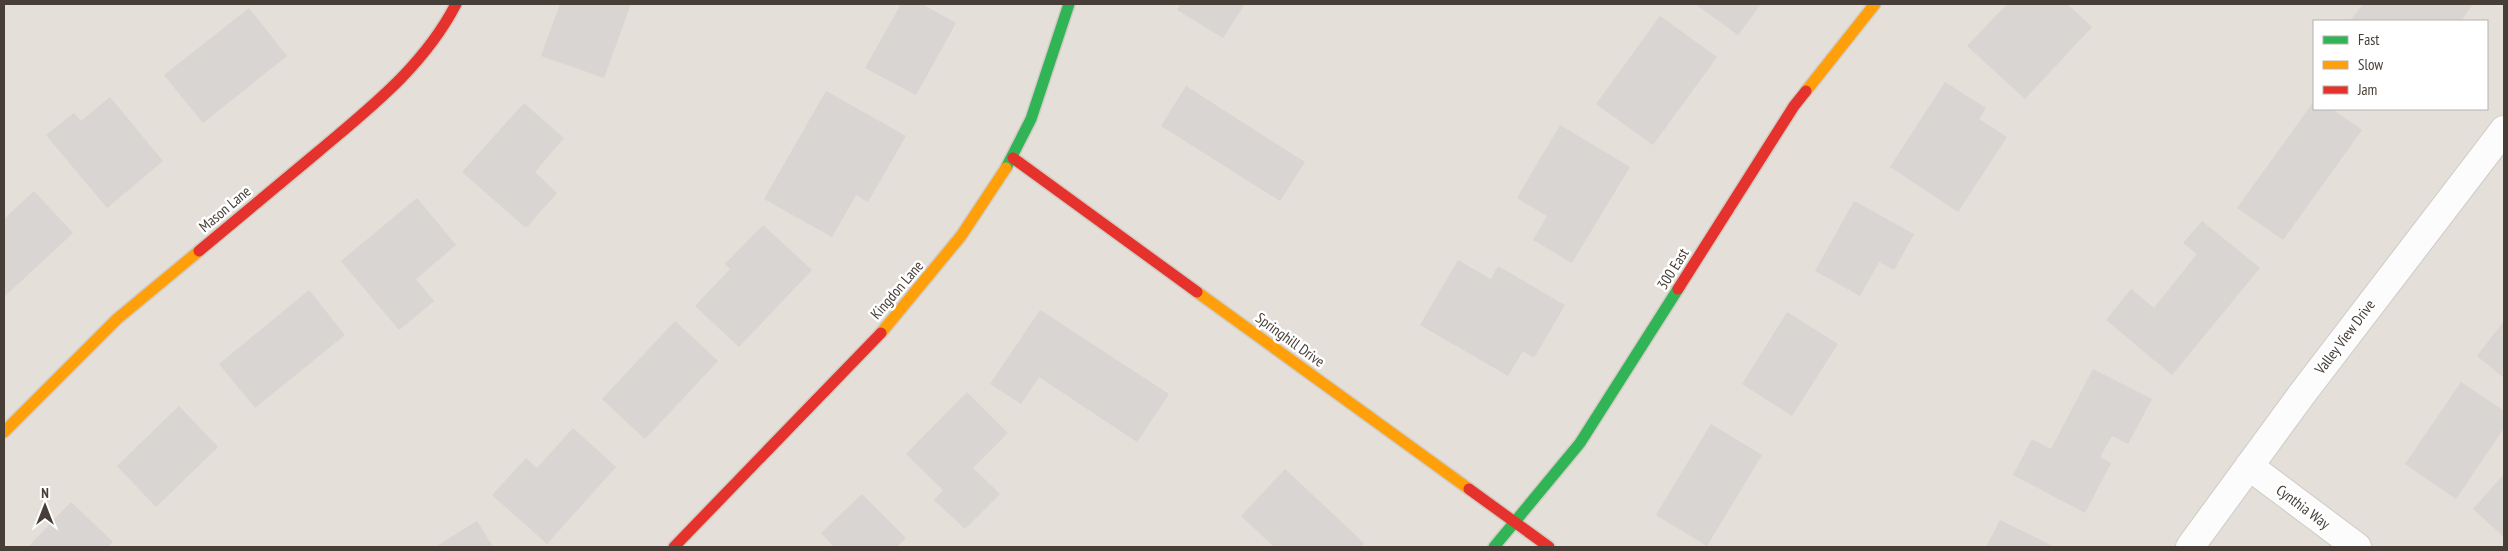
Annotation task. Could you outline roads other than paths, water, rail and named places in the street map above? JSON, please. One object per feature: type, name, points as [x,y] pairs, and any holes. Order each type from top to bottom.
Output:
[{"type":"street","name":"Mason Lane","points":[[4,432],[117,318],[386,94],[409,72],[434,43],[456,4]]},
{"type":"street","name":"Kingdon Lane","points":[[674,547],[890,323],[961,236],[1014,158],[1031,119],[1069,4]]},
{"type":"street","name":"300 East","points":[[1494,547],[1580,443],[1794,106],[1875,4]]},
{"type":"street","name":"Valley View Drive","points":[[2190,547],[2308,386],[2504,130]]},
{"type":"street","name":"Springhill Drive","points":[[1014,158],[1549,547]]},
{"type":"street","name":"Cynthia Way","points":[[2250,466],[2357,547]]}]
